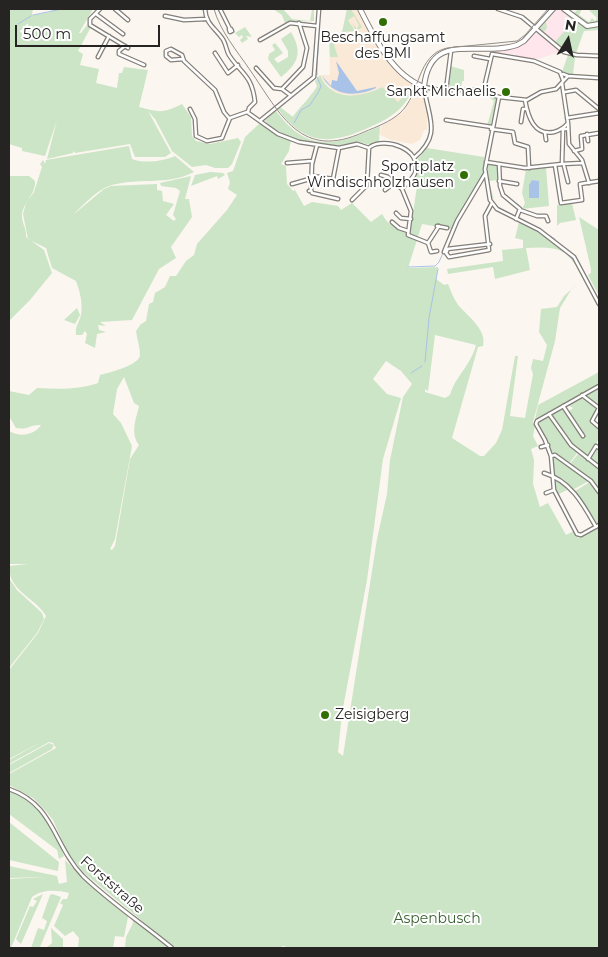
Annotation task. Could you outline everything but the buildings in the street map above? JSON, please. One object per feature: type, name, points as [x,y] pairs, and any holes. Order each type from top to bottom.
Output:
[{"type":"main road","points":[[360,9],[379,43],[401,72],[414,83],[424,87],[426,73],[431,61],[439,54],[451,51],[514,46],[524,41],[553,9]]},
{"type":"main road","points":[[564,9],[587,26],[599,24]]},
{"type":"street","points":[[100,9],[90,19],[89,23],[126,47],[119,50],[119,54],[144,65]]},
{"type":"street","points":[[115,9],[128,20]]},
{"type":"street","points":[[205,9],[208,24],[212,23],[211,27],[223,40],[225,48],[250,80],[255,104],[249,108],[248,112]]},
{"type":"street","points":[[220,9],[230,29]]},
{"type":"street","points":[[261,120],[314,75],[319,9]]},
{"type":"street","points":[[498,9],[521,17],[564,52],[577,56],[599,56]]},
{"type":"street","points":[[96,14],[123,34]]},
{"type":"street","points":[[165,16],[184,20],[206,19]]},
{"type":"street","points":[[260,40],[285,24],[299,23],[317,26]]},
{"type":"street","points":[[282,89],[303,68],[307,48],[299,23]]},
{"type":"street","points":[[98,57],[109,36]]},
{"type":"street","points":[[183,59],[171,60],[166,56],[166,51],[173,49],[183,56],[183,59],[214,89],[221,99],[224,112],[230,118]]},
{"type":"street","points":[[446,90],[451,51]]},
{"type":"street","points":[[215,54],[228,73],[238,66]]},
{"type":"street","points":[[483,92],[492,54],[534,61],[568,76],[599,78]]},
{"type":"street","points":[[474,56],[490,59]]},
{"type":"street","points":[[256,68],[273,87],[282,89],[291,95]]},
{"type":"street","points":[[561,73],[569,144],[583,162],[589,183]]},
{"type":"street","points":[[414,158],[426,147],[432,130],[424,87],[483,92],[499,97],[525,100],[531,99],[541,92],[553,90],[568,76]]},
{"type":"street","points":[[564,92],[576,90],[599,111]]},
{"type":"street","points":[[485,174],[457,221],[446,250],[449,256],[487,252],[490,248],[485,216],[492,203],[485,174],[499,97]]},
{"type":"street","points":[[525,100],[536,129],[545,133],[568,129]]},
{"type":"street","points":[[521,122],[524,109],[527,108]]},
{"type":"street","points":[[190,109],[195,119],[196,136],[202,140],[222,138],[230,118],[241,112],[248,112],[285,137],[339,148],[358,144],[369,148]]},
{"type":"street","points":[[567,118],[599,111]]},
{"type":"street","points":[[446,120],[513,132],[515,143],[528,147],[529,168]]},
{"type":"street","points":[[568,123],[563,129],[563,165],[568,182]]},
{"type":"street","points":[[545,133],[546,140]]},
{"type":"street","points":[[574,151],[582,150],[581,136],[599,133]]},
{"type":"street","points":[[587,134],[588,141]]},
{"type":"street","points":[[352,200],[366,187],[369,148],[374,144],[401,146],[414,158],[416,166],[414,175],[402,189]]},
{"type":"street","points":[[317,145],[312,161],[313,177],[310,191],[312,193],[336,196]]},
{"type":"street","points":[[292,184],[313,177],[333,179],[339,148]]},
{"type":"street","points":[[287,163],[312,161]]},
{"type":"street","points":[[486,162],[529,168],[583,162]]},
{"type":"street","points":[[499,164],[499,181],[504,197],[519,206],[520,210],[537,216],[546,216],[548,221]]},
{"type":"street","points":[[555,165],[561,203],[582,200],[580,184],[599,181]]},
{"type":"street","points":[[381,175],[388,177],[402,189],[411,208],[408,235],[428,243]]},
{"type":"street","points":[[499,181],[517,184]]},
{"type":"street","points":[[385,190],[394,183]]},
{"type":"street","points":[[492,203],[545,234],[574,257],[599,304]]},
{"type":"street","points":[[516,218],[520,210]]},
{"type":"street","points":[[396,213],[401,218],[411,219]]},
{"type":"street","points":[[392,222],[399,228],[408,231]]},
{"type":"street","points":[[437,251],[431,252],[428,243],[438,226],[447,228]]},
{"type":"street","points":[[446,250],[490,244]]},
{"type":"street","points":[[544,472],[551,475],[578,495],[598,526],[581,535],[577,534],[554,490],[551,475],[551,456],[548,445],[536,424],[537,421],[599,387]]},
{"type":"street","points":[[582,396],[599,408],[592,422],[599,427]]},
{"type":"street","points":[[563,406],[583,436]]},
{"type":"street","points":[[549,414],[571,445],[599,467]]},
{"type":"street","points":[[541,448],[548,445]]},
{"type":"street","points":[[588,459],[595,448],[599,448]]},
{"type":"street","points":[[551,456],[555,455],[590,481],[599,492]]},
{"type":"street","points":[[546,493],[554,490]]},
{"type":"street","name":"Forststraße","points":[[9,789],[22,794],[42,809],[51,821],[66,855],[84,876],[172,948]]},
{"type":"shaded area","points":[[347,9],[358,9],[391,63],[413,85],[401,101],[398,102],[382,87],[360,96],[340,94],[332,90],[322,79],[320,75],[330,75],[329,32],[342,34]]},
{"type":"shaded area","points":[[556,10],[561,10],[573,21],[554,43],[541,31],[544,32],[546,22]]},
{"type":"shaded area","points":[[537,33],[560,52],[538,59],[516,57],[515,54],[496,53],[496,50],[518,47]]},
{"type":"shaded area","points":[[418,89],[422,90],[427,112],[427,130],[424,130],[420,140],[412,144],[391,140],[380,135],[381,126],[403,112]]},
{"type":"green space","points":[[13,9],[33,9],[32,15],[50,12],[54,9],[93,9],[79,33],[87,25],[91,27],[78,51],[83,54],[80,65],[99,69],[96,83],[117,88],[119,73],[122,73],[124,67],[148,70],[139,107],[160,111],[182,104],[191,117],[192,136],[196,141],[210,144],[238,138],[241,142],[232,164],[228,168],[215,168],[206,165],[192,167],[172,151],[155,119],[148,111],[171,153],[165,157],[135,157],[130,144],[75,153],[73,151],[73,153],[47,159],[57,120],[45,156],[22,151],[22,148],[9,144],[9,11]]},
{"type":"green space","points":[[273,9],[283,9],[292,19],[310,21],[296,21],[285,23],[282,15]]},
{"type":"green space","points":[[312,9],[314,9],[314,21],[310,21]]},
{"type":"green space","points":[[347,9],[351,9],[362,27],[356,31],[352,23],[357,29],[359,25],[354,16],[348,20],[355,31],[342,32]]},
{"type":"green space","points":[[556,9],[562,9],[586,27],[599,25],[598,30],[584,31],[576,53],[569,52],[554,43],[573,21],[561,10],[556,10],[546,22],[547,28],[544,32],[540,30],[540,28]]},
{"type":"green space","points":[[567,9],[574,13],[578,9],[582,9],[579,15],[589,22],[592,18],[595,21],[597,18],[588,9],[599,9],[599,22],[590,23],[586,22],[577,18]]},
{"type":"green space","points":[[245,27],[252,37],[246,36],[248,39],[242,43],[240,40],[243,37],[242,35],[239,37],[235,33]]},
{"type":"green space","points":[[291,32],[297,46],[297,58],[295,63],[281,77],[268,59],[269,54],[275,50],[272,45],[275,43],[283,53],[274,59],[278,63],[288,57],[288,51],[281,39]]},
{"type":"green space","points":[[329,33],[348,35],[342,37],[334,45],[338,57],[330,57]]},
{"type":"green space","points":[[568,55],[575,57],[573,74],[599,77],[568,75],[562,72]]},
{"type":"green space","points":[[450,66],[464,70],[464,81],[462,81],[461,88],[447,88]]},
{"type":"green space","points":[[320,75],[331,90],[339,94],[365,94],[382,87],[398,102],[414,86],[411,94],[402,106],[378,124],[343,137],[320,139],[298,130],[278,109],[280,107],[293,117],[315,90],[317,86],[315,81]]},
{"type":"green space","points":[[483,93],[497,99],[490,127],[487,126],[494,101]]},
{"type":"green space","points":[[276,111],[288,125],[311,140],[336,141],[350,138],[380,126],[379,142],[373,142],[371,145],[359,143],[321,146],[301,141],[282,133],[266,122],[265,120]]},
{"type":"green space","name":"Aspenbusch","points":[[260,123],[291,140],[289,151],[281,164],[286,166],[287,184],[293,191],[295,190],[304,206],[312,202],[338,206],[341,210],[352,203],[371,222],[382,214],[393,226],[409,232],[418,183],[413,181],[417,160],[427,148],[484,157],[484,173],[454,227],[451,229],[422,224],[408,268],[438,267],[436,279],[444,285],[448,284],[457,304],[480,329],[484,340],[483,346],[478,347],[452,438],[480,456],[484,456],[496,443],[502,430],[515,356],[518,356],[510,416],[525,418],[533,374],[531,368],[533,359],[543,361],[547,345],[539,332],[541,309],[557,307],[564,296],[582,280],[571,290],[560,308],[555,341],[533,422],[535,426],[533,436],[538,446],[531,449],[534,460],[533,484],[540,507],[548,503],[566,535],[574,531],[578,538],[599,526],[599,948],[293,948],[282,946],[281,948],[175,948],[84,873],[68,854],[53,820],[43,808],[33,798],[9,785],[9,774],[56,748],[53,743],[49,742],[9,764],[9,760],[43,741],[9,759],[9,670],[38,633],[46,616],[36,604],[23,594],[10,575],[9,566],[28,564],[9,564],[9,431],[22,435],[38,429],[41,425],[16,428],[9,416],[9,391],[29,395],[37,388],[83,387],[98,383],[100,375],[123,368],[139,359],[140,352],[136,331],[146,321],[149,304],[153,302],[155,293],[165,287],[170,276],[176,276],[186,261],[194,255],[197,244],[227,210],[237,195],[228,189],[230,182],[227,173],[233,171],[245,137]],"holes":[[[435,335],[476,345],[450,395],[445,398],[425,392],[425,389],[428,391]],[[386,361],[401,371],[412,384],[403,397],[390,460],[387,494],[377,539],[343,756],[338,752],[342,713],[367,580],[383,459],[401,398],[387,394],[373,379]],[[124,377],[134,403],[139,406],[134,431],[139,445],[130,459],[115,546],[112,550],[110,549],[115,539],[132,446],[121,423],[113,414],[117,389]]]},
{"type":"green space","points":[[129,146],[132,159],[154,161],[175,156],[194,172],[174,179],[119,183],[109,186],[104,188],[85,203],[73,215],[104,189],[111,186],[157,184],[157,190],[162,191],[163,201],[174,204],[166,215],[174,221],[176,219],[173,215],[180,191],[176,188],[161,186],[160,183],[191,176],[185,199],[189,199],[192,217],[171,247],[176,258],[159,269],[132,320],[100,322],[106,326],[98,325],[99,330],[106,332],[97,334],[95,348],[85,343],[87,334],[85,331],[82,335],[76,335],[82,306],[76,281],[52,268],[46,248],[28,239],[23,214],[26,203],[34,192],[42,167],[40,164],[43,160],[45,164],[46,160]]},
{"type":"green space","points":[[487,163],[498,166],[498,180],[489,181]]},
{"type":"green space","points":[[546,167],[549,206],[522,209],[525,203],[522,193],[526,169]],"holes":[[[532,180],[538,181],[539,198],[529,198]]]},
{"type":"green space","points":[[210,172],[223,173],[225,175],[218,179],[217,176],[191,186],[195,175]]},
{"type":"green space","points":[[9,176],[29,176],[35,181],[34,190],[23,209],[22,220],[26,237],[44,250],[52,273],[30,300],[9,321]]},
{"type":"green space","points":[[489,182],[494,200],[491,196]]},
{"type":"green space","points":[[572,203],[576,220],[560,223],[557,226],[557,205]]},
{"type":"green space","points":[[579,217],[599,230],[599,296],[588,275],[591,273],[591,269]]},
{"type":"green space","points":[[519,222],[556,245],[565,253],[554,248],[526,248],[530,270],[495,279],[493,267],[448,274],[447,269],[503,261],[502,250],[523,248],[523,240],[515,238]]},
{"type":"green space","points":[[77,308],[80,315],[75,324],[64,320]]},
{"type":"green space","points":[[599,372],[599,385],[535,420],[538,405]]},
{"type":"green space","points":[[597,389],[599,390],[599,407],[585,396]]},
{"type":"green space","points":[[581,397],[597,407],[591,421],[599,428],[599,439],[586,457],[572,445],[551,415],[564,409],[582,438],[586,435],[568,412],[573,408],[568,405]]},
{"type":"green space","points":[[549,417],[577,453],[569,464],[551,451],[538,426],[538,423]]},
{"type":"green space","points":[[595,448],[599,449],[599,466],[590,460]]},
{"type":"green space","points":[[578,454],[599,468],[599,489],[592,481],[569,465]]},
{"type":"green space","points":[[553,457],[556,457],[589,481],[574,489],[553,474]]},
{"type":"green space","points":[[554,478],[569,488],[569,489],[557,495]]},
{"type":"green space","points":[[590,482],[599,494],[599,523],[596,525],[575,491]]},
{"type":"green space","points":[[9,578],[17,590],[42,613],[44,619],[37,633],[9,668]]},
{"type":"green space","points":[[49,743],[54,745],[52,749],[9,773],[9,765]]},
{"type":"green space","points":[[9,790],[29,801],[44,816],[64,856],[59,859],[57,850],[9,814]]},
{"type":"green space","points":[[9,822],[59,862],[58,871],[9,860]]},
{"type":"green space","points":[[65,860],[85,880],[126,913],[128,917],[124,937],[115,936],[113,948],[78,948],[79,938],[73,931],[65,936],[54,926],[63,905],[60,903],[63,899],[67,899],[69,893],[50,891],[36,894],[32,897],[11,948],[9,948],[9,879],[44,877],[9,878],[9,866],[57,876],[59,884],[67,882]]},
{"type":"green space","points":[[43,894],[21,944],[16,939],[30,906],[33,907],[37,901],[33,899]]},
{"type":"green space","points":[[52,894],[61,897],[40,947],[31,948],[38,928],[44,930],[47,921],[42,918]]},
{"type":"green space","points":[[132,918],[169,948],[125,948],[126,937],[133,923]]},
{"type":"green space","points":[[51,928],[63,939],[63,948],[46,948],[52,943]]},
{"type":"water","points":[[336,61],[357,91],[376,88],[353,94],[332,88],[322,76],[331,86],[332,80],[337,81],[339,73]]},
{"type":"water","points":[[532,180],[539,181],[539,198],[529,198],[529,185]]},
{"type":"waterway","points":[[33,15],[62,9]]},
{"type":"waterway","points":[[319,30],[320,9]]},
{"type":"waterway","points":[[18,24],[31,16]]},
{"type":"waterway","points":[[317,66],[319,32]]},
{"type":"waterway","points":[[317,67],[317,75]]},
{"type":"waterway","points":[[294,123],[301,110],[310,105],[319,91],[321,86],[317,77]]},
{"type":"waterway","points":[[471,195],[483,173]]},
{"type":"waterway","points":[[465,205],[470,198]]},
{"type":"waterway","points":[[496,206],[513,215]]},
{"type":"waterway","points":[[499,211],[511,218]]},
{"type":"waterway","points":[[452,227],[458,217]]},
{"type":"waterway","points":[[520,218],[555,239]]},
{"type":"waterway","points":[[520,222],[537,231]]},
{"type":"waterway","points":[[444,249],[451,230]]},
{"type":"waterway","points":[[540,233],[547,237]]},
{"type":"waterway","points":[[566,252],[575,262]]},
{"type":"waterway","points":[[408,267],[435,266],[443,253]]},
{"type":"waterway","points":[[425,362],[429,318],[438,269]]},
{"type":"waterway","points":[[587,277],[599,301]]},
{"type":"waterway","points":[[594,298],[599,308]]},
{"type":"waterway","points":[[411,373],[422,366]]},
{"type":"tram line","points":[[214,9],[229,41],[283,117],[295,129],[308,137],[324,141],[342,140],[364,132],[387,122],[400,113],[412,96],[424,67],[437,52],[447,48],[517,41],[525,35],[548,9]]},
{"type":"place","name":"Beschaffungsamt des BMI","points":[[383,22]]},
{"type":"place","name":"Sankt Michaelis","points":[[506,92]]},
{"type":"place","name":"Sportplatz Windischholzhausen","points":[[464,175]]},
{"type":"place","name":"Zeisigberg","points":[[325,715]]}]
